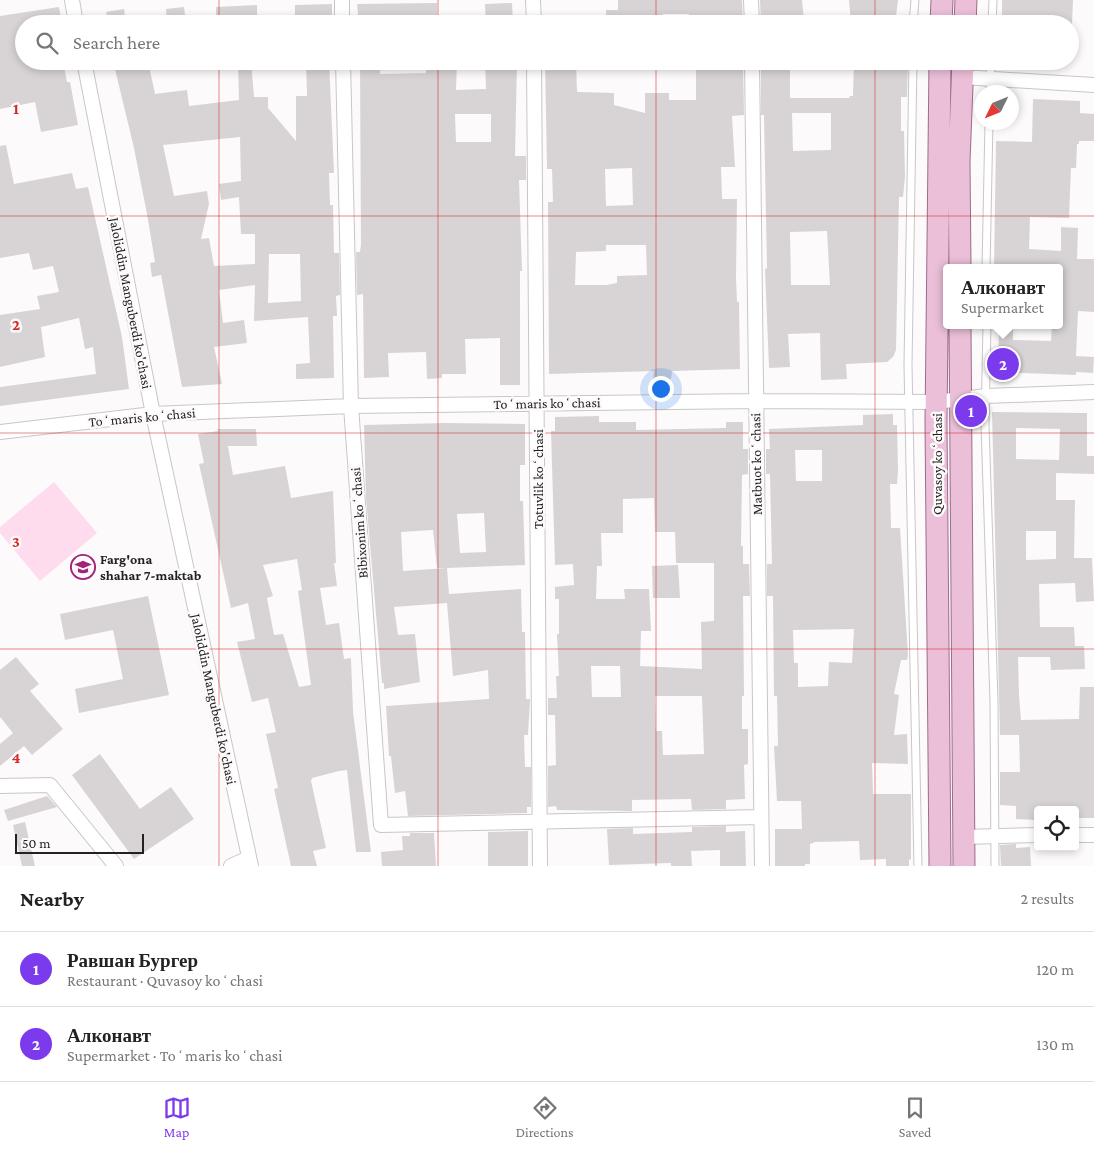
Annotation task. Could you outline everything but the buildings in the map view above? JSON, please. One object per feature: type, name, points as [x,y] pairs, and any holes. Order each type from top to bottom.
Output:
[{"type":"main road","points":[[941,15],[942,0]]},
{"type":"main road","points":[[965,15],[966,0]]},
{"type":"main road","name":"Quvasoy koʻchasi","points":[[940,70],[936,402],[940,866]]},
{"type":"main road","points":[[960,264],[962,79]]},
{"type":"main road","name":"Quvasoy koʻchasi","points":[[960,329],[964,866]]},
{"type":"street","points":[[72,0],[74,15]]},
{"type":"street","points":[[342,0],[342,15]]},
{"type":"street","points":[[533,0],[534,15]]},
{"type":"street","points":[[751,0],[752,15]]},
{"type":"street","name":"Jaloliddin Manguberdi ko'chasi","points":[[86,70],[153,414],[250,862]]},
{"type":"street","name":"Bibixonim koʻchasi","points":[[343,70],[351,406],[381,824],[540,820]]},
{"type":"street","name":"Totuvlik koʻchasi","points":[[534,70],[540,866]]},
{"type":"street","name":"Matbuot koʻchasi","points":[[752,70],[762,866]]},
{"type":"street","points":[[962,79],[987,85]]},
{"type":"street","points":[[1019,86],[1094,85]]},
{"type":"street","name":"Toʻmaris koʻchasi","points":[[0,432],[153,414],[351,406],[756,401],[936,402],[986,396],[1094,392]]},
{"type":"street","points":[[0,786],[50,785],[116,866]]},
{"type":"street","points":[[540,820],[761,817]]},
{"type":"street","points":[[963,829],[996,835],[1034,835]]},
{"type":"street","points":[[1079,835],[1094,835]]},
{"type":"street","points":[[231,866],[250,862]]},
{"type":"lane","points":[[914,15],[915,0]]},
{"type":"lane","points":[[992,15],[993,0]]},
{"type":"lane","points":[[913,70],[909,402],[918,866]]},
{"type":"lane","points":[[991,70],[991,85]]},
{"type":"lane","points":[[986,264],[989,130]]},
{"type":"lane","points":[[987,329],[986,396],[996,835],[995,866]]},
{"type":"shaded area","points":[[54,482],[97,533],[40,581],[0,533],[0,527]]},
{"type":"place","name":"Алконавт","points":[[1003,364]]},
{"type":"place","name":"Равшан Бургер","points":[[971,411]]},
{"type":"place","name":"Farg'ona shahar 7-maktab","points":[[83,567]]}]
